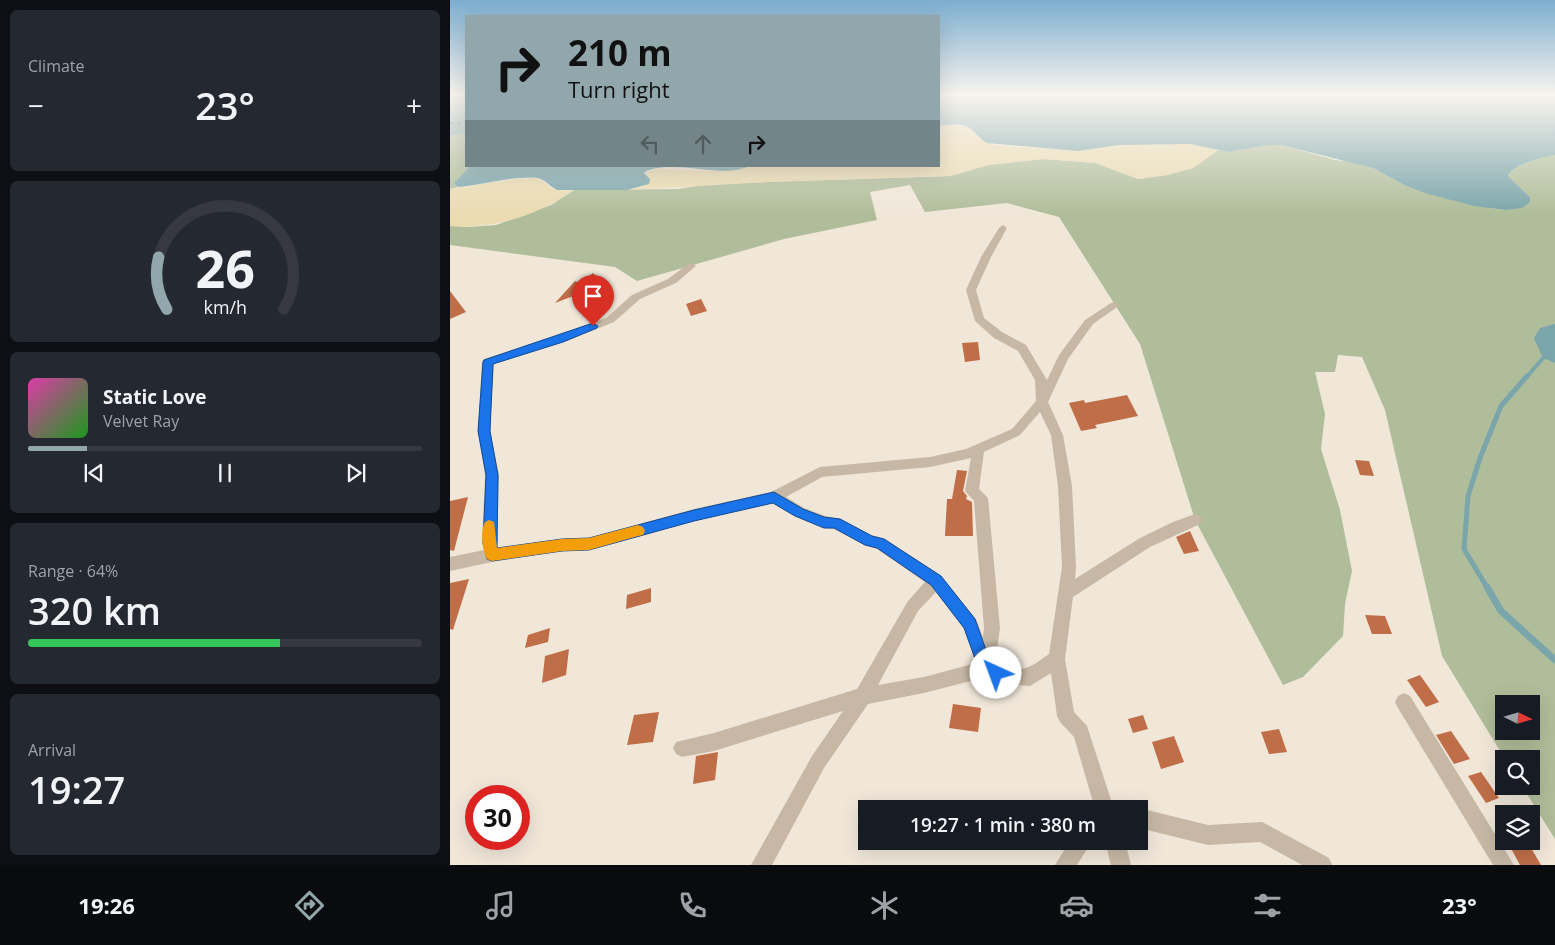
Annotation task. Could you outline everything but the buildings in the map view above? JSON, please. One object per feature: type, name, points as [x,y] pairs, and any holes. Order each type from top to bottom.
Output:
[{"type":"street","points":[[1003,228],[986,257],[971,290],[979,319],[998,335],[1022,348],[1041,380],[1042,402],[1057,435],[1065,486],[1069,567],[1057,659],[1066,716],[1081,732],[1102,800]]},
{"type":"street","points":[[492,555],[489,534],[492,475],[484,431],[488,362],[560,339],[610,320],[636,297],[672,281],[691,266]]},
{"type":"street","points":[[450,564],[492,555],[562,545],[589,544],[694,515],[774,497],[820,472],[930,462],[968,454],[1016,432],[1042,402],[1063,358],[1089,322],[1115,305]]},
{"type":"street","points":[[978,450],[972,491],[981,498],[992,628],[986,669]]},
{"type":"street","points":[[774,497],[799,512],[824,522],[836,523],[869,541],[880,543],[936,580],[970,624],[986,669]]},
{"type":"street","points":[[1067,592],[1140,545],[1173,527],[1195,520]]},
{"type":"street","points":[[761,865],[818,762],[863,696],[913,606],[936,580]]},
{"type":"street","points":[[682,748],[714,742],[863,696],[924,685],[986,669],[1007,676],[1030,678],[1057,659]]},
{"type":"street","points":[[1404,702],[1504,865]]},
{"type":"street","points":[[1148,820],[1208,835],[1262,832],[1322,865]]},
{"type":"street","points":[[1065,865],[1076,850]]},
{"type":"street","points":[[1117,850],[1121,865]]},
{"type":"green space","points":[[465,134],[465,167],[469,167],[454,183],[458,187],[450,189],[450,136]]},
{"type":"green space","points":[[1268,145],[1281,145],[1373,168],[1404,185],[1490,208],[1505,210],[1530,202],[1530,197],[1508,176],[1512,171],[1529,161],[1555,155],[1555,839],[1540,815],[1540,805],[1534,805],[1528,795],[1540,795],[1540,750],[1499,750],[1442,656],[1385,410],[1362,357],[1338,355],[1335,372],[1315,372],[1325,414],[1321,449],[1340,510],[1352,571],[1345,604],[1343,636],[1303,677],[1283,685],[1195,520],[1140,344],[1059,217],[1007,203],[925,212],[910,185],[870,192],[877,220],[784,239],[637,281],[615,267],[450,245],[450,226],[496,225],[551,205],[574,190],[678,189],[711,184],[950,176],[988,165],[1043,159],[1096,163],[1138,179],[1167,175],[1193,168],[1218,150],[1229,152]]},
{"type":"sand","points":[[940,134],[976,134],[980,139],[994,145],[1077,151],[1119,145],[1190,144],[1218,150],[1193,168],[1167,175],[1138,179],[1096,163],[1043,159],[988,165],[950,176],[768,182],[627,190],[645,186],[648,177],[644,173],[657,169],[725,171],[746,167],[940,167]]},
{"type":"sand","points":[[537,178],[556,190],[574,190],[545,207],[515,219],[483,225],[450,226],[450,189],[516,179]]},
{"type":"water","points":[[976,134],[1555,134],[1555,155],[1522,164],[1511,171],[1508,176],[1530,197],[1530,202],[1522,208],[1505,210],[1474,206],[1425,193],[1404,185],[1373,168],[1281,145],[1268,145],[1229,152],[1190,144],[1119,145],[1078,151],[987,143]]},
{"type":"water","points":[[469,167],[671,167],[651,169],[644,173],[650,179],[649,184],[627,190],[557,190],[541,179],[534,178],[458,187],[454,183]]},
{"type":"water","points":[[671,167],[748,167],[723,171]]},
{"type":"water","points":[[1555,324],[1555,363],[1543,358],[1534,338],[1540,328]]},
{"type":"waterway","points":[[1526,378],[1543,358]]},
{"type":"waterway","points":[[1488,589],[1464,549],[1468,496],[1480,458],[1501,406],[1527,376]]},
{"type":"waterway","points":[[1487,587],[1501,611],[1555,660]]},
{"type":"slow traffic","points":[[489,526],[489,543],[492,555],[562,545],[589,544],[638,531]]},
{"type":"route","points":[[593,326],[560,339],[488,362],[488,392],[484,431],[492,475],[489,543],[492,555],[562,545],[589,544],[694,515],[774,497],[799,512],[824,522],[836,523],[869,541],[880,543],[936,580],[970,624],[986,669],[996,673]]}]
